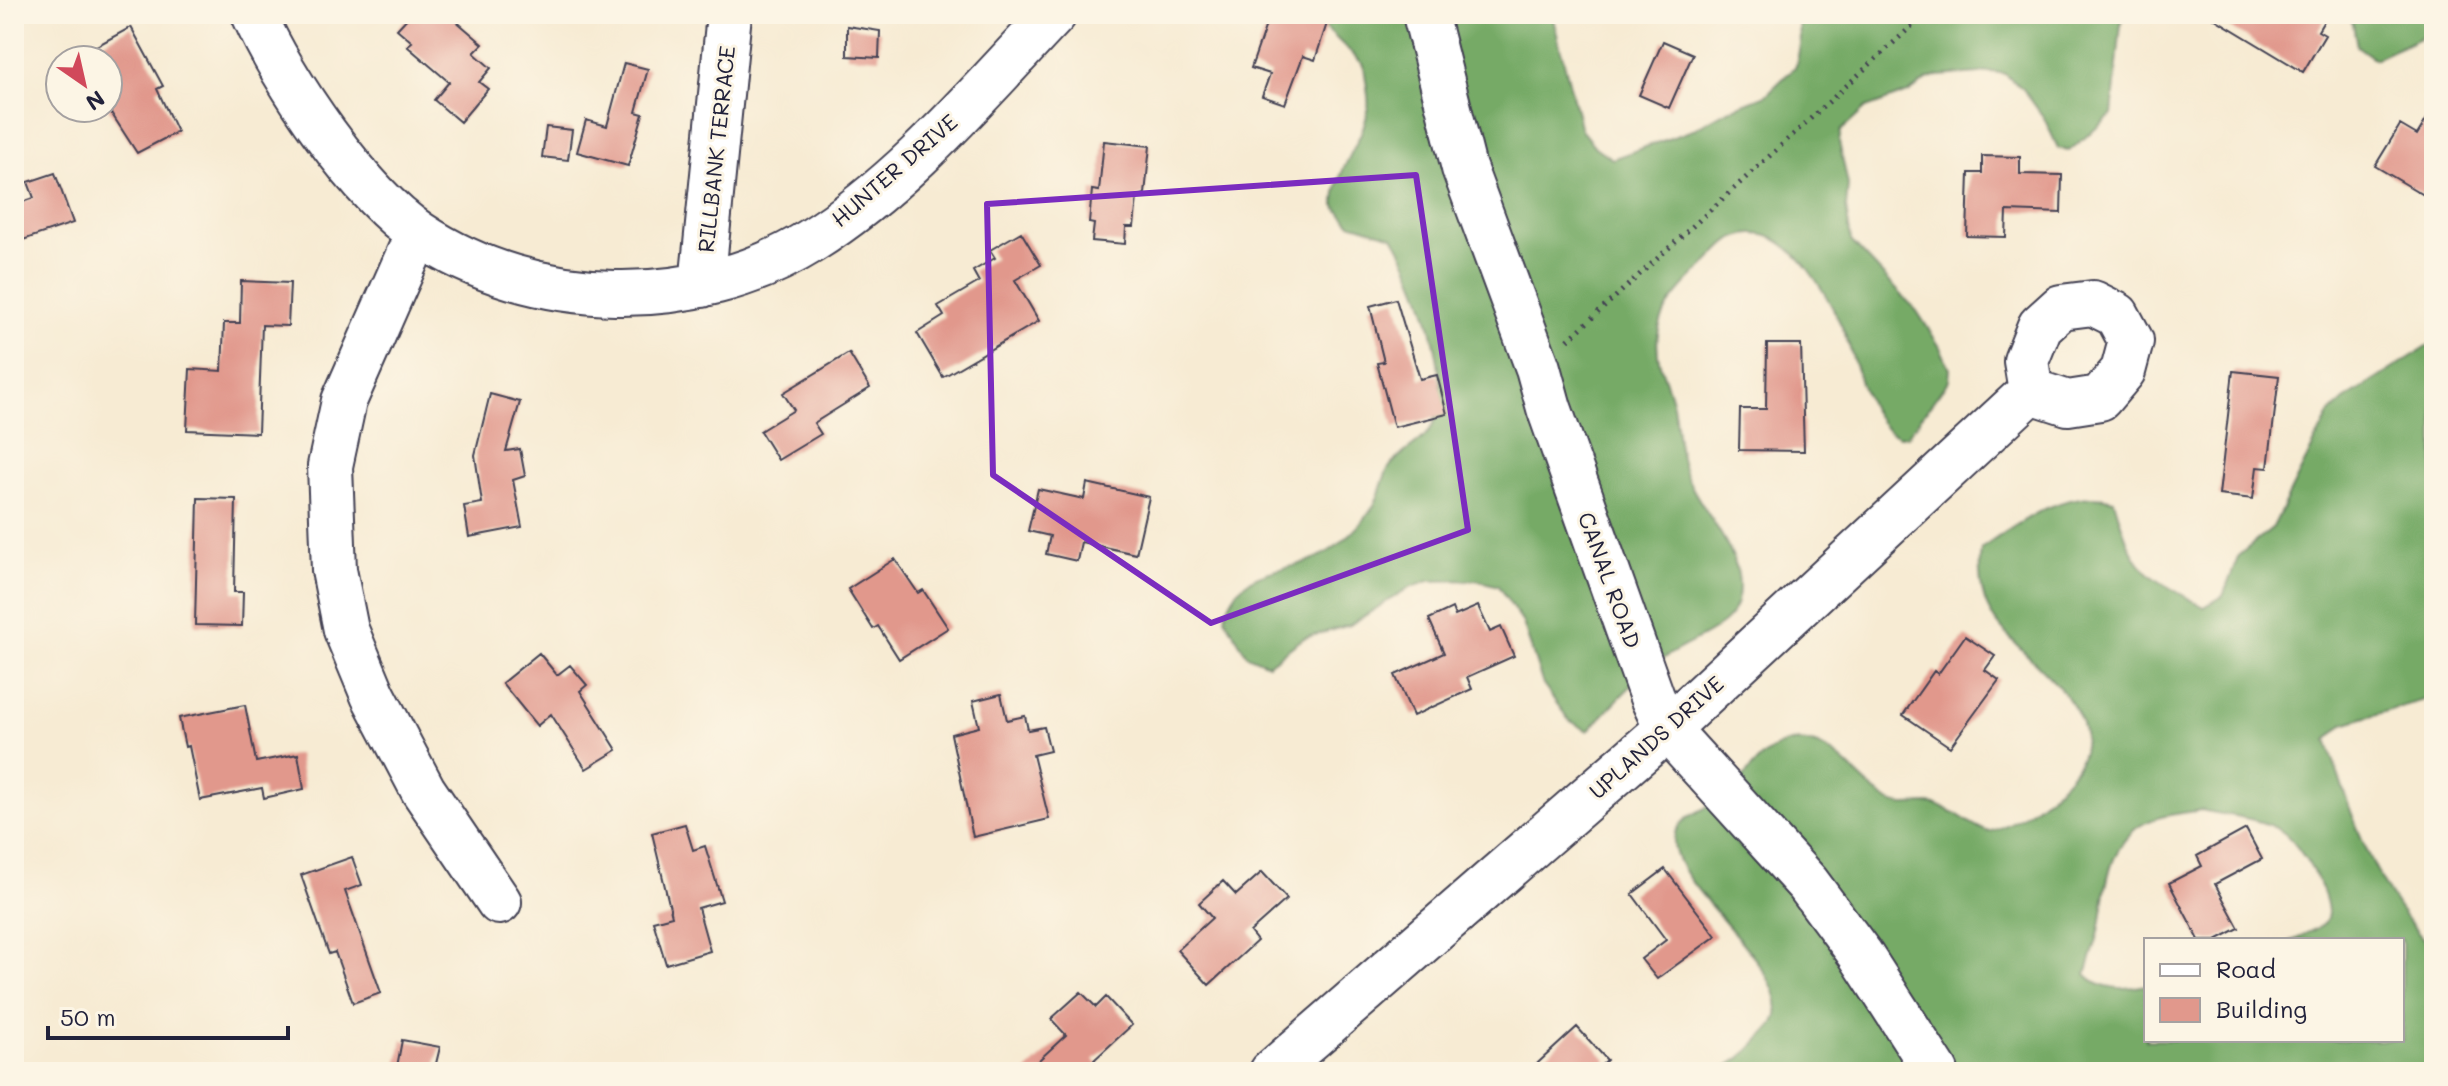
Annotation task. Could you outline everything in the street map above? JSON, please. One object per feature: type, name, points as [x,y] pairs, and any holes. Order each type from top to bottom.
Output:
[{"type":"street","name":"HUNTER DRIVE","points":[[254,14],[306,106],[372,190],[418,233],[457,255],[549,285],[613,295],[665,292],[702,285],[757,269],[811,241],[875,193],[971,102],[1054,14]]},
{"type":"street","name":"RILLBANK TERRACE","points":[[702,285],[729,14]]},
{"type":"street","name":"CANAL ROAD","points":[[1425,14],[1464,168],[1538,368],[1549,408],[1646,683],[1667,729],[1808,884],[1868,966],[1936,1072]]},
{"type":"street","points":[[418,233],[344,401],[330,466],[334,570],[346,630],[373,695],[423,790],[499,902]]},
{"type":"street","name":"UPLANDS DRIVE","points":[[1272,1072],[1667,729],[2031,391]]},
{"type":"path","points":[[1538,368],[1925,14]]},
{"type":"highlighted area","points":[[1416,175],[1468,530],[1211,623],[993,475],[987,204]]},
{"type":"green space","points":[[1311,14],[1552,14],[1581,130],[1595,147],[1612,159],[1690,131],[1726,111],[1766,95],[1796,66],[1800,45],[1799,14],[2122,14],[2112,115],[2069,151],[2058,148],[2044,118],[2023,89],[2005,74],[1994,72],[1938,76],[1927,80],[1908,93],[1866,108],[1841,131],[1839,142],[1848,185],[1846,208],[1851,241],[1917,311],[1950,369],[1949,380],[1907,436],[1894,434],[1873,411],[1843,329],[1828,300],[1807,268],[1781,243],[1767,236],[1752,234],[1735,238],[1672,300],[1660,323],[1657,349],[1660,364],[1673,405],[1685,472],[1724,539],[1737,569],[1737,602],[1726,620],[1649,670],[1588,731],[1569,720],[1543,685],[1523,623],[1498,586],[1477,580],[1429,581],[1407,589],[1350,625],[1304,638],[1268,664],[1247,655],[1225,618],[1231,600],[1252,579],[1311,560],[1332,549],[1353,532],[1374,505],[1391,464],[1430,431],[1439,403],[1440,380],[1431,328],[1403,254],[1393,236],[1350,223],[1335,206],[1343,169],[1365,123],[1368,94],[1364,65]]},
{"type":"green space","points":[[2347,14],[2434,14],[2434,31],[2375,59],[2357,46],[2353,24]]},
{"type":"green space","points":[[2434,342],[2434,697],[2343,724],[2327,740],[2356,825],[2381,879],[2396,904],[2434,950],[2434,1072],[1716,1072],[1744,1055],[1770,1029],[1775,1021],[1777,1000],[1767,976],[1750,951],[1706,900],[1676,854],[1675,835],[1683,822],[1729,793],[1770,751],[1796,741],[1825,749],[1892,802],[1937,805],[1989,832],[2027,813],[2060,786],[2079,762],[2085,738],[2079,716],[2065,695],[2006,634],[1991,614],[1981,582],[1981,549],[2027,518],[2061,502],[2096,497],[2114,500],[2128,542],[2143,567],[2153,577],[2204,607],[2223,596],[2239,555],[2273,527],[2329,414],[2344,400]],"holes":[[[2201,810],[2253,820],[2281,831],[2297,846],[2314,873],[2326,901],[2328,913],[2325,922],[2296,938],[2404,938],[2404,1042],[2144,1042],[2144,985],[2106,986],[2086,974],[2099,934],[2112,863],[2131,833],[2155,819]]]},
{"type":"building","points":[[411,14],[448,14],[483,44],[474,53],[491,68],[479,82],[488,89],[460,122],[434,100],[449,82],[407,46],[412,42],[397,29]]},
{"type":"building","points":[[1292,14],[1330,14],[1315,60],[1303,56],[1285,104],[1262,96],[1270,74],[1251,68],[1269,16],[1289,22]]},
{"type":"building","points":[[2207,14],[2328,14],[2318,31],[2325,35],[2303,72]]},
{"type":"building","points":[[847,26],[880,31],[879,58],[847,56]]},
{"type":"building","points":[[131,27],[163,86],[157,89],[177,132],[137,153],[118,124],[124,124],[124,44],[100,44]]},
{"type":"building","points":[[1663,41],[1693,54],[1669,108],[1639,95]]},
{"type":"building","points":[[624,63],[648,69],[636,112],[643,114],[628,166],[577,152],[586,120],[607,126]]},
{"type":"building","points":[[2434,107],[2434,201],[2375,166],[2400,125],[2417,135]]},
{"type":"building","points":[[546,127],[572,130],[568,160],[542,157]]},
{"type":"building","points":[[1104,141],[1150,146],[1145,194],[1137,197],[1134,227],[1126,227],[1125,244],[1092,241],[1094,224],[1089,223],[1092,190],[1099,191]]},
{"type":"building","points":[[1982,156],[2020,157],[2020,174],[2062,175],[2061,213],[2007,211],[2006,237],[1967,236],[1969,173],[1982,173]]},
{"type":"building","points":[[55,173],[73,223],[20,241],[14,222],[14,205],[34,198],[28,182]]},
{"type":"building","points":[[1021,232],[1041,265],[1015,280],[1039,321],[943,377],[917,333],[944,316],[938,306],[979,282],[973,271],[995,258],[990,250]]},
{"type":"building","points":[[241,281],[290,283],[288,326],[262,325],[258,433],[187,430],[190,369],[222,371],[224,323],[240,323]]},
{"type":"building","points":[[1396,299],[1420,379],[1437,375],[1447,414],[1394,427],[1377,363],[1384,362],[1370,306]]},
{"type":"building","points":[[1767,344],[1801,344],[1804,451],[1739,450],[1740,409],[1766,409]]},
{"type":"building","points":[[849,353],[870,388],[814,423],[821,434],[778,460],[760,431],[794,410],[783,393]]},
{"type":"building","points":[[2233,371],[2279,376],[2268,468],[2257,467],[2253,499],[2219,495]]},
{"type":"building","points":[[490,394],[520,402],[506,451],[520,449],[525,476],[513,480],[522,527],[469,537],[464,506],[482,503],[475,455]]},
{"type":"building","points":[[1087,483],[1149,497],[1136,554],[1081,542],[1077,561],[1046,554],[1050,536],[1028,531],[1038,489],[1084,499]]},
{"type":"building","points":[[198,498],[236,499],[234,592],[243,592],[242,626],[195,625]]},
{"type":"building","points":[[895,559],[918,593],[923,590],[948,628],[899,659],[878,626],[873,629],[848,589]]},
{"type":"building","points":[[1478,606],[1490,632],[1501,627],[1514,656],[1467,677],[1472,689],[1413,716],[1395,675],[1444,653],[1429,619],[1452,608],[1455,616]]},
{"type":"building","points":[[1965,636],[1995,656],[1985,670],[1999,680],[1950,747],[1903,715],[1934,671],[1938,674]]},
{"type":"building","points":[[539,653],[557,675],[570,665],[587,685],[580,691],[617,750],[586,769],[551,714],[537,726],[502,683]]},
{"type":"building","points":[[1001,694],[1007,720],[1025,716],[1028,730],[1044,727],[1050,751],[1033,755],[1049,819],[973,837],[951,734],[979,727],[973,701]]},
{"type":"building","points":[[245,705],[256,762],[298,754],[304,789],[264,798],[262,788],[200,800],[189,746],[185,747],[179,718]]},
{"type":"building","points":[[685,824],[693,850],[705,846],[722,901],[698,908],[710,951],[666,964],[653,921],[672,916],[652,833]]},
{"type":"building","points":[[2246,829],[2262,859],[2215,884],[2239,928],[2220,938],[2198,938],[2169,883],[2202,866],[2197,856]]},
{"type":"building","points":[[352,857],[362,885],[345,891],[381,993],[353,1003],[335,952],[329,954],[301,875]]},
{"type":"building","points":[[1665,869],[1716,936],[1657,979],[1641,959],[1666,940],[1632,894]]},
{"type":"building","points":[[1262,872],[1287,899],[1250,932],[1257,941],[1209,985],[1177,950],[1212,918],[1199,903],[1223,881],[1236,895]]},
{"type":"building","points":[[1081,992],[1096,1007],[1106,997],[1132,1025],[1094,1060],[1106,1072],[1026,1072],[1066,1035],[1051,1019]]},
{"type":"building","points":[[1577,1027],[1607,1060],[1594,1072],[1528,1072]]},
{"type":"building","points":[[402,1040],[440,1047],[434,1072],[396,1072]]}]
